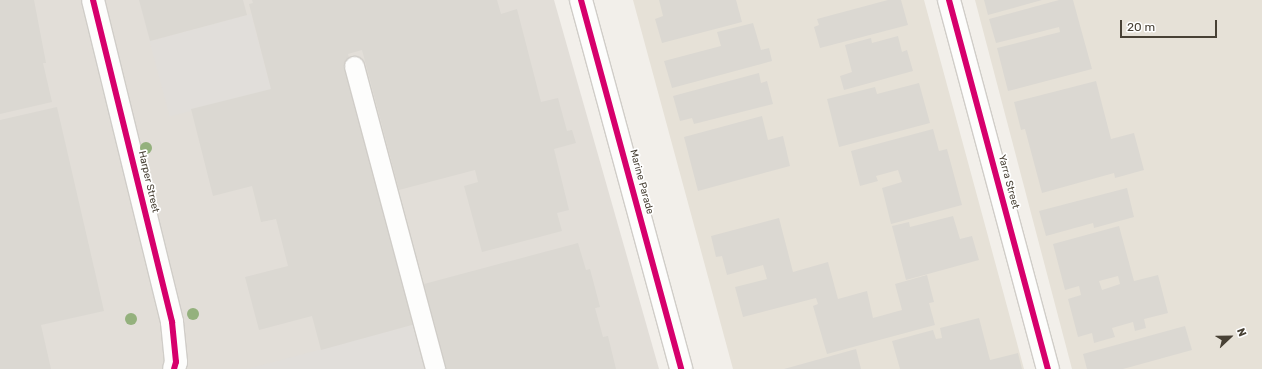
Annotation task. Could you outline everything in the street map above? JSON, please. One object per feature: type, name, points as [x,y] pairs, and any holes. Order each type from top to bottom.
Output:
[{"type":"street","name":"Harper Street","points":[[93,0],[172,322],[176,362],[174,369]]},
{"type":"street","name":"Marine Parade","points":[[581,0],[681,369]]},
{"type":"street","name":"Yarra Street","points":[[949,0],[1048,369]]},
{"type":"lane","points":[[354,66],[435,369]]},
{"type":"shaded area","points":[[0,0],[554,0],[659,369],[0,369]]},
{"type":"shaded area","points":[[633,0],[924,0],[1024,369],[733,369]]},
{"type":"shaded area","points":[[975,0],[1262,0],[1262,369],[1072,369]]},
{"type":"shaded area","points":[[251,14],[271,89],[170,117],[150,41]]},
{"type":"shaded area","points":[[419,323],[431,369],[247,369]]},
{"type":"building","points":[[0,0],[34,0],[46,63],[43,63],[52,102],[0,114]]},
{"type":"building","points":[[139,0],[243,0],[247,15],[150,41]]},
{"type":"building","points":[[252,0],[497,0],[501,14],[517,9],[541,102],[558,98],[567,131],[572,130],[576,143],[554,149],[569,210],[557,213],[562,231],[482,252],[464,186],[478,182],[475,170],[399,190],[362,50],[348,54],[419,323],[321,350],[312,316],[259,330],[245,277],[288,266],[276,219],[261,222],[252,186],[213,196],[191,109],[271,89],[249,4],[253,3]]},
{"type":"building","points":[[659,0],[736,0],[742,22],[662,43],[655,19],[663,16]]},
{"type":"building","points":[[888,0],[901,0],[908,25],[820,48],[814,27],[819,25],[817,19]]},
{"type":"building","points":[[984,0],[1042,0],[988,15]]},
{"type":"building","points":[[1059,0],[1073,0],[1092,69],[1008,91],[997,48],[1060,32],[1059,27],[996,43],[989,19]]},
{"type":"building","points":[[753,23],[761,50],[769,48],[772,61],[672,88],[664,61],[721,46],[717,32]]},
{"type":"building","points":[[898,36],[902,52],[907,50],[913,71],[844,90],[840,76],[852,72],[845,45],[871,38],[872,43]]},
{"type":"building","points":[[759,73],[761,83],[767,81],[773,104],[694,124],[692,118],[680,121],[673,96]]},
{"type":"building","points":[[1096,81],[1111,139],[1134,133],[1144,170],[1115,178],[1114,173],[1042,193],[1025,129],[1021,130],[1014,102]]},
{"type":"building","points":[[919,83],[930,123],[839,147],[827,99],[875,87],[877,94]]},
{"type":"building","points":[[57,107],[104,311],[41,325],[51,369],[0,369],[0,120]]},
{"type":"building","points":[[762,116],[768,140],[783,136],[790,166],[698,191],[684,137]]},
{"type":"building","points":[[933,129],[939,151],[947,149],[962,205],[891,224],[882,188],[902,182],[898,170],[876,176],[878,181],[860,186],[851,151]]},
{"type":"building","points":[[1127,188],[1134,217],[1094,228],[1093,223],[1046,236],[1039,211]]},
{"type":"building","points":[[953,216],[960,239],[972,236],[979,260],[906,280],[892,226],[909,222],[910,227]]},
{"type":"building","points":[[779,218],[793,272],[828,262],[838,299],[867,291],[873,318],[902,310],[895,284],[927,275],[934,302],[929,303],[935,325],[827,354],[813,306],[818,304],[816,298],[743,317],[735,287],[767,279],[763,265],[727,275],[722,256],[716,257],[711,236]]},
{"type":"building","points":[[1119,226],[1134,281],[1158,275],[1168,313],[1144,319],[1146,328],[1135,331],[1133,322],[1112,328],[1115,337],[1094,343],[1092,333],[1078,337],[1068,299],[1081,295],[1079,286],[1065,290],[1053,244]],"holes":[[[1118,276],[1120,284],[1102,290],[1099,281]]]},
{"type":"building","points":[[578,243],[586,270],[590,269],[600,307],[595,308],[603,337],[608,336],[616,369],[446,369],[424,284]]},
{"type":"building","points":[[979,318],[990,360],[1018,353],[1022,369],[900,369],[892,341],[933,330],[936,339],[942,338],[940,328]]},
{"type":"building","points":[[1185,326],[1192,350],[1123,369],[1087,369],[1083,354]]},
{"type":"building","points":[[856,349],[861,369],[784,369]]},
{"type":"cycle path","points":[[93,0],[172,322],[176,362],[174,369]]},
{"type":"cycle path","points":[[581,0],[681,369]]},
{"type":"cycle path","points":[[949,0],[1048,369]]}]
